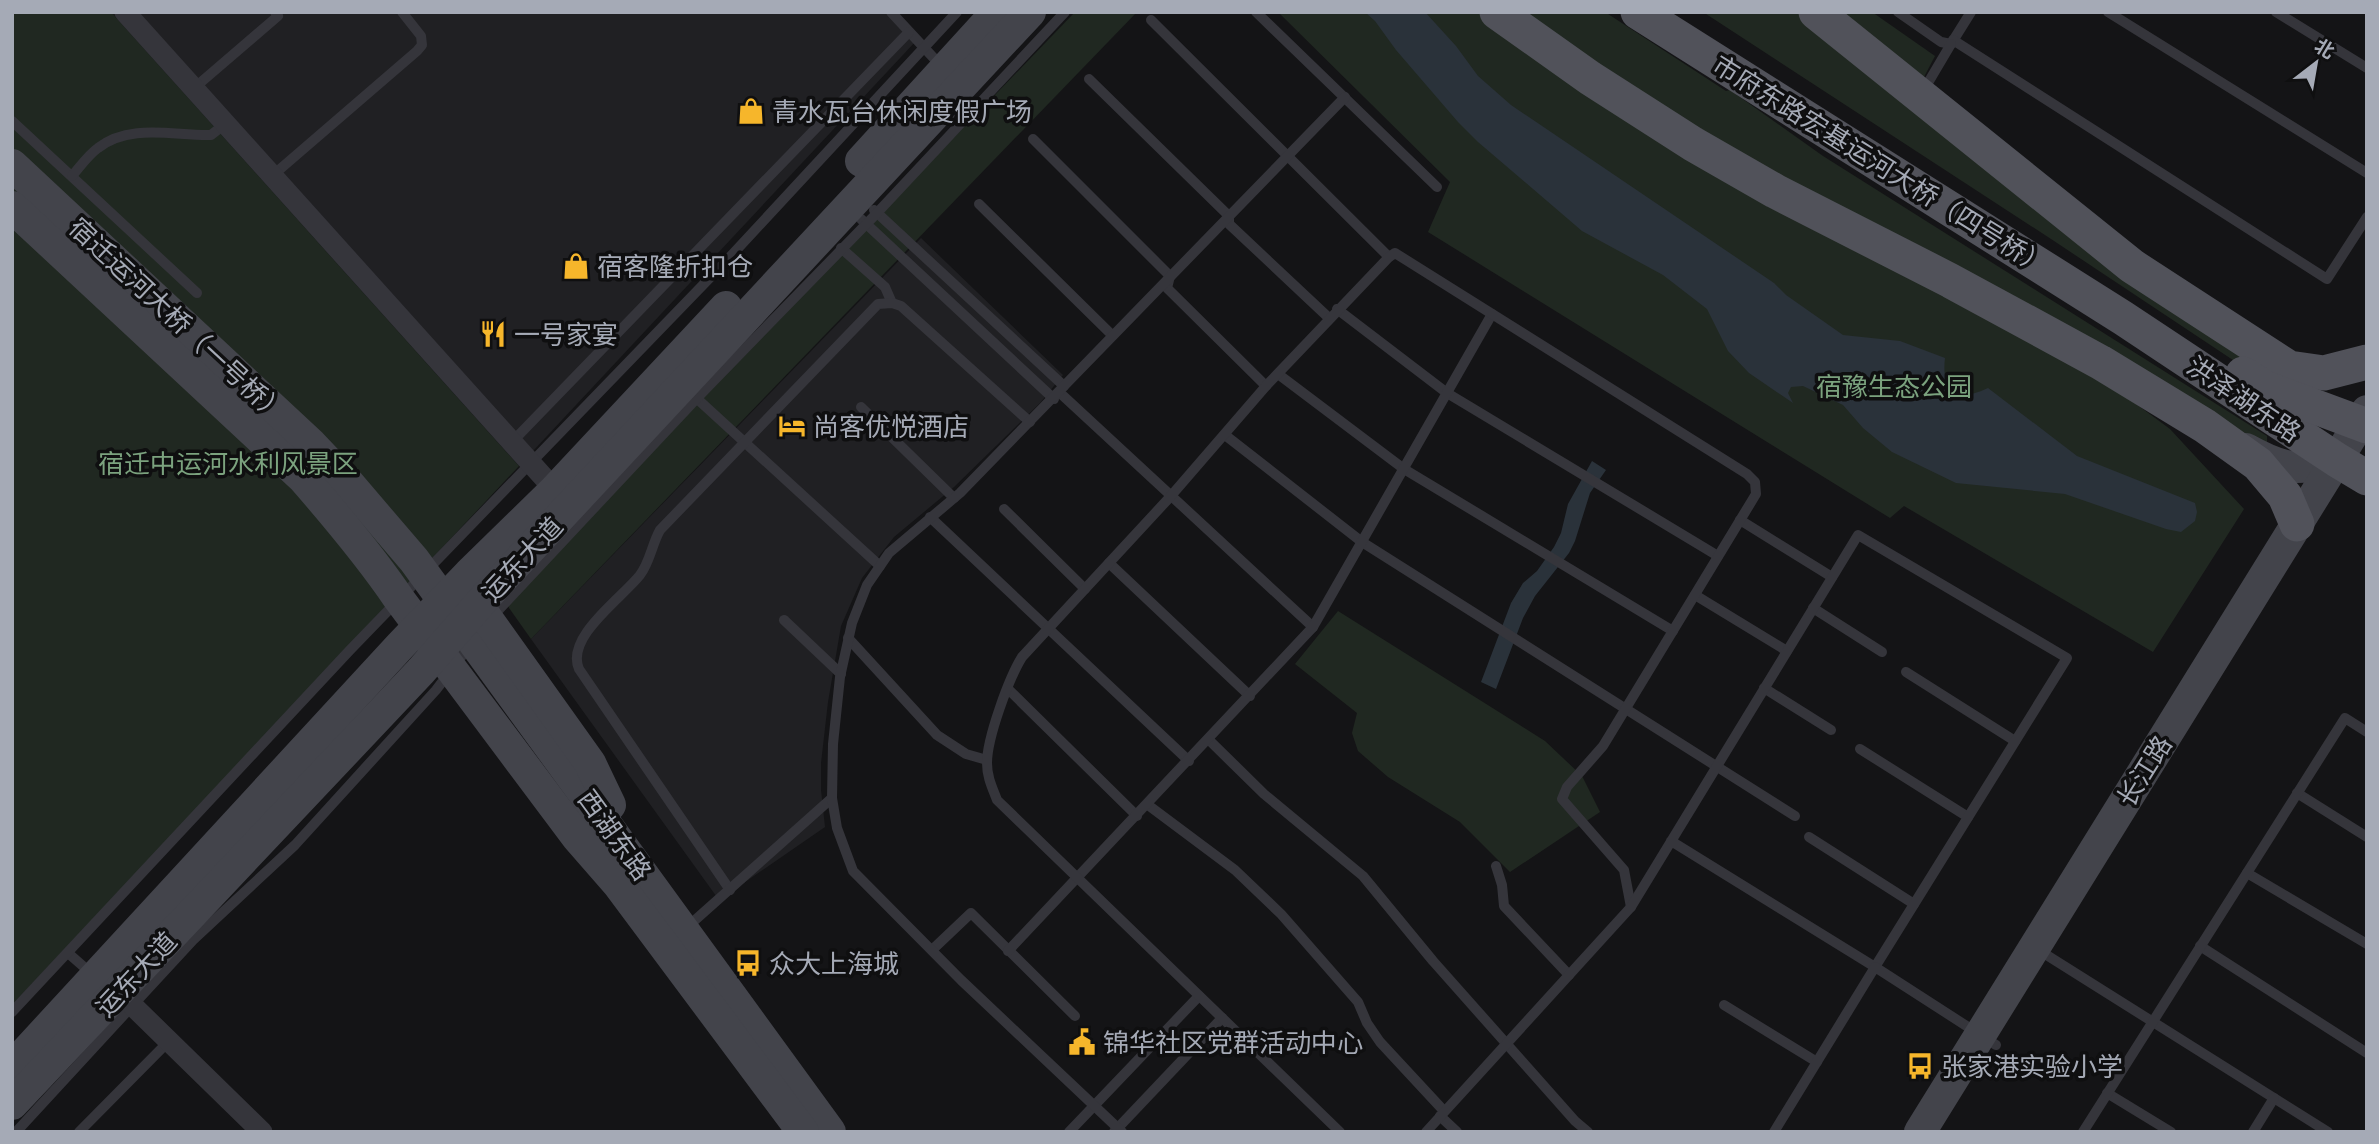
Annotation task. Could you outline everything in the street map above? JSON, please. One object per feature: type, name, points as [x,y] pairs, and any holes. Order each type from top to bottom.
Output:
[{"type":"main road","name":"运东大道","points":[[12,1104],[445,660],[469,618],[555,490],[997,12]]},
{"type":"main road","name":"运东大道","points":[[12,1067],[420,626],[469,618],[690,392],[862,209],[1030,12]]},
{"type":"main road","points":[[1497,12],[1590,78],[1693,144],[1775,191],[1951,281],[2076,349],[2270,462],[2287,467],[2310,467],[2359,445],[2289,368],[2132,266],[1816,12]]},
{"type":"main road","name":"市府东路宏基运河大桥（四号桥）","points":[[1639,12],[2123,306]]},
{"type":"main road","name":"市府东路宏基运河大桥（四号桥）","points":[[1681,12],[2123,306]]},
{"type":"main road","name":"宿迁运河大桥（一号桥）","points":[[12,165],[311,444],[396,540]]},
{"type":"main road","name":"宿迁运河大桥（一号桥）","points":[[12,207],[303,478],[374,562]]},
{"type":"main road","name":"洪泽湖东路","points":[[2123,306],[2265,388],[2300,403],[2359,445]]},
{"type":"main road","points":[[2289,368],[2324,373],[2367,362]]},
{"type":"main road","points":[[2205,426],[2258,464],[2285,496],[2297,524]]},
{"type":"main road","name":"长江路","points":[[2043,952],[2297,524],[2359,445]]},
{"type":"main road","name":"长江路","points":[[1920,1132],[1988,1040],[2300,559],[2359,445]]},
{"type":"main road","name":"西湖东路","points":[[396,540],[424,573],[469,618],[646,878],[830,1132]]},
{"type":"main road","name":"西湖东路","points":[[374,562],[577,837],[618,884],[803,1132]]},
{"type":"main road","name":"长江路","points":[[1942,1132],[1988,1040]]},
{"type":"street","points":[[125,12],[555,490]]},
{"type":"street","points":[[133,1006],[262,1132]]},
{"type":"lane","points":[[272,176],[422,45],[421,36],[402,12]]},
{"type":"lane","points":[[891,12],[945,70]]},
{"type":"lane","points":[[12,1012],[399,599],[729,257],[957,12]]},
{"type":"lane","points":[[880,566],[690,392],[841,248],[862,209],[1065,12]]},
{"type":"lane","points":[[1256,12],[1437,187]]},
{"type":"lane","points":[[1898,12],[1941,42],[1952,42],[2328,279],[2367,217]]},
{"type":"lane","points":[[1921,95],[1971,12]]},
{"type":"lane","points":[[2108,12],[2367,173]]},
{"type":"lane","points":[[2276,12],[2367,68]]},
{"type":"lane","points":[[193,89],[279,14]]},
{"type":"lane","points":[[1151,20],[1389,257]]},
{"type":"lane","points":[[512,442],[909,32]]},
{"type":"lane","points":[[1089,79],[1229,216],[1229,223],[1333,313],[1447,393],[1718,555]]},
{"type":"lane","points":[[1223,1018],[1118,1130],[853,871],[837,828],[832,799],[833,744],[841,674],[852,624],[867,585],[889,553],[954,498],[1030,422],[1345,97]]},
{"type":"lane","points":[[12,121],[197,293]]},
{"type":"lane","points":[[72,176],[98,148],[118,136],[138,132],[211,135],[225,124]]},
{"type":"lane","points":[[1032,139],[1170,276]]},
{"type":"lane","points":[[979,204],[1112,335]]},
{"type":"lane","points":[[862,209],[1313,627]]},
{"type":"lane","points":[[862,209],[1059,392]]},
{"type":"lane","points":[[841,248],[885,287],[892,303]]},
{"type":"lane","points":[[1340,1132],[997,800],[988,779],[987,761],[992,734],[1022,657],[1170,497],[1333,313],[1395,253],[1747,474],[1755,482],[1756,494],[1625,710],[1603,746],[1567,788],[1562,799],[1624,870],[1631,907]]},
{"type":"lane","points":[[1170,276],[1167,288],[1266,386]]},
{"type":"lane","points":[[730,890],[576,660],[577,650],[597,620],[640,575],[660,530],[878,304],[892,303],[901,306],[1030,422]]},
{"type":"lane","points":[[1008,951],[1313,627],[1492,314]]},
{"type":"lane","points":[[1278,374],[1404,469],[1673,631]]},
{"type":"lane","points":[[861,407],[954,498]]},
{"type":"lane","points":[[1225,435],[1362,542],[1795,816]]},
{"type":"lane","points":[[1003,509],[1085,589]]},
{"type":"lane","points":[[930,517],[1189,761]]},
{"type":"lane","points":[[1740,520],[1832,577]]},
{"type":"lane","points":[[1426,1132],[1631,907],[1858,535],[2067,658],[1774,1132]]},
{"type":"lane","points":[[1109,563],[1250,696]]},
{"type":"lane","points":[[1695,595],[1787,651]]},
{"type":"lane","points":[[1813,608],[1882,652]]},
{"type":"lane","points":[[784,620],[841,674]]},
{"type":"lane","points":[[848,638],[937,735],[966,754],[987,761]]},
{"type":"lane","points":[[16,1132],[215,918],[295,845],[436,690],[445,660]]},
{"type":"lane","points":[[1906,672],[2015,741]]},
{"type":"lane","points":[[1764,688],[1831,730]]},
{"type":"lane","points":[[1008,689],[1137,816]]},
{"type":"lane","points":[[2083,1132],[2345,718],[2367,732]]},
{"type":"lane","points":[[1209,740],[1264,794],[1363,876],[1433,961],[1575,1121],[1588,1132]]},
{"type":"lane","points":[[1860,749],[1968,817]]},
{"type":"lane","points":[[2297,793],[2367,837]]},
{"type":"lane","points":[[684,930],[832,799]]},
{"type":"lane","points":[[1148,805],[1235,870],[1281,914],[1358,1002],[1367,1023],[1380,1042],[1457,1132]]},
{"type":"lane","points":[[1809,837],[1914,904]]},
{"type":"lane","points":[[1671,841],[1988,1040]]},
{"type":"lane","points":[[1496,866],[1502,885],[1504,906],[1569,975]]},
{"type":"lane","points":[[2247,873],[2367,944]]},
{"type":"lane","points":[[932,950],[971,914],[1075,1016]]},
{"type":"lane","points":[[2200,946],[2367,1053]]},
{"type":"lane","points":[[2043,952],[2328,1132]]},
{"type":"lane","points":[[68,953],[95,977]]},
{"type":"lane","points":[[1069,1132],[1199,996]]},
{"type":"lane","points":[[1724,1005],[1817,1062]]},
{"type":"lane","points":[[79,1132],[169,1041]]},
{"type":"lane","points":[[2107,1093],[2171,1132]]},
{"type":"lane","points":[[2253,1132],[2274,1098]]},
{"type":"shaded area","points":[[111,12],[886,12],[915,42],[519,466]]},
{"type":"shaded area","points":[[1365,12],[1425,12],[1456,46],[1478,76],[1511,105],[1774,283],[1786,295],[1843,335],[1900,341],[1945,358],[1946,380],[1953,392],[1968,395],[1988,388],[2077,456],[2195,503],[2195,521],[2181,532],[2065,494],[1956,483],[1892,452],[1863,428],[1843,405],[1803,386],[1791,387],[1788,393],[1793,403],[1749,373],[1728,351],[1707,309],[1663,275],[1582,231],[1478,142]]},
{"type":"shaded area","points":[[921,238],[1063,375],[1040,403],[954,487],[894,537],[862,578],[841,626],[828,702],[821,763],[825,827],[719,900],[531,639]]},
{"type":"shaded area","points":[[1592,461],[1606,470],[1590,493],[1569,553],[1535,596],[1523,618],[1496,689],[1481,682],[1511,603],[1523,583],[1537,571],[1554,547],[1561,533],[1568,504]]},
{"type":"green space","name":"宿迁中运河水利风景区","points":[[12,12],[111,12],[519,466],[12,1005]]},
{"type":"green space","points":[[1075,12],[1137,12],[531,639],[507,605],[508,600]]},
{"type":"green space","name":"宿豫生态公园","points":[[1278,12],[1486,12],[2086,367],[2170,429],[2244,509],[2153,652],[1904,506],[1890,518],[1428,232],[1450,182]]},
{"type":"green space","points":[[1514,12],[1605,12],[1726,91],[1730,90],[1823,156],[2267,436],[2267,442],[2263,447],[1764,177]]},
{"type":"green space","points":[[1703,12],[1801,12],[2262,365],[2269,384],[2051,239]]},
{"type":"green space","points":[[1834,12],[1872,12],[1935,56],[1924,77]]},
{"type":"green space","points":[[1338,611],[1545,741],[1582,776],[1600,812],[1510,872],[1460,822],[1388,777],[1358,751],[1352,733],[1357,713],[1295,664]]},
{"type":"place","name":"青水瓦台休闲度假广场","points":[[751,111]]},
{"type":"place","name":"宿客隆折扣仓","points":[[576,266]]},
{"type":"place","name":"一号家宴","points":[[493,334]]},
{"type":"place","name":"尚客优悦酒店","points":[[792,426]]},
{"type":"place","name":"众大上海城","points":[[748,963]]},
{"type":"place","name":"锦华社区党群活动中心","points":[[1082,1042]]},
{"type":"place","name":"张家港实验小学","points":[[1920,1066]]}]
